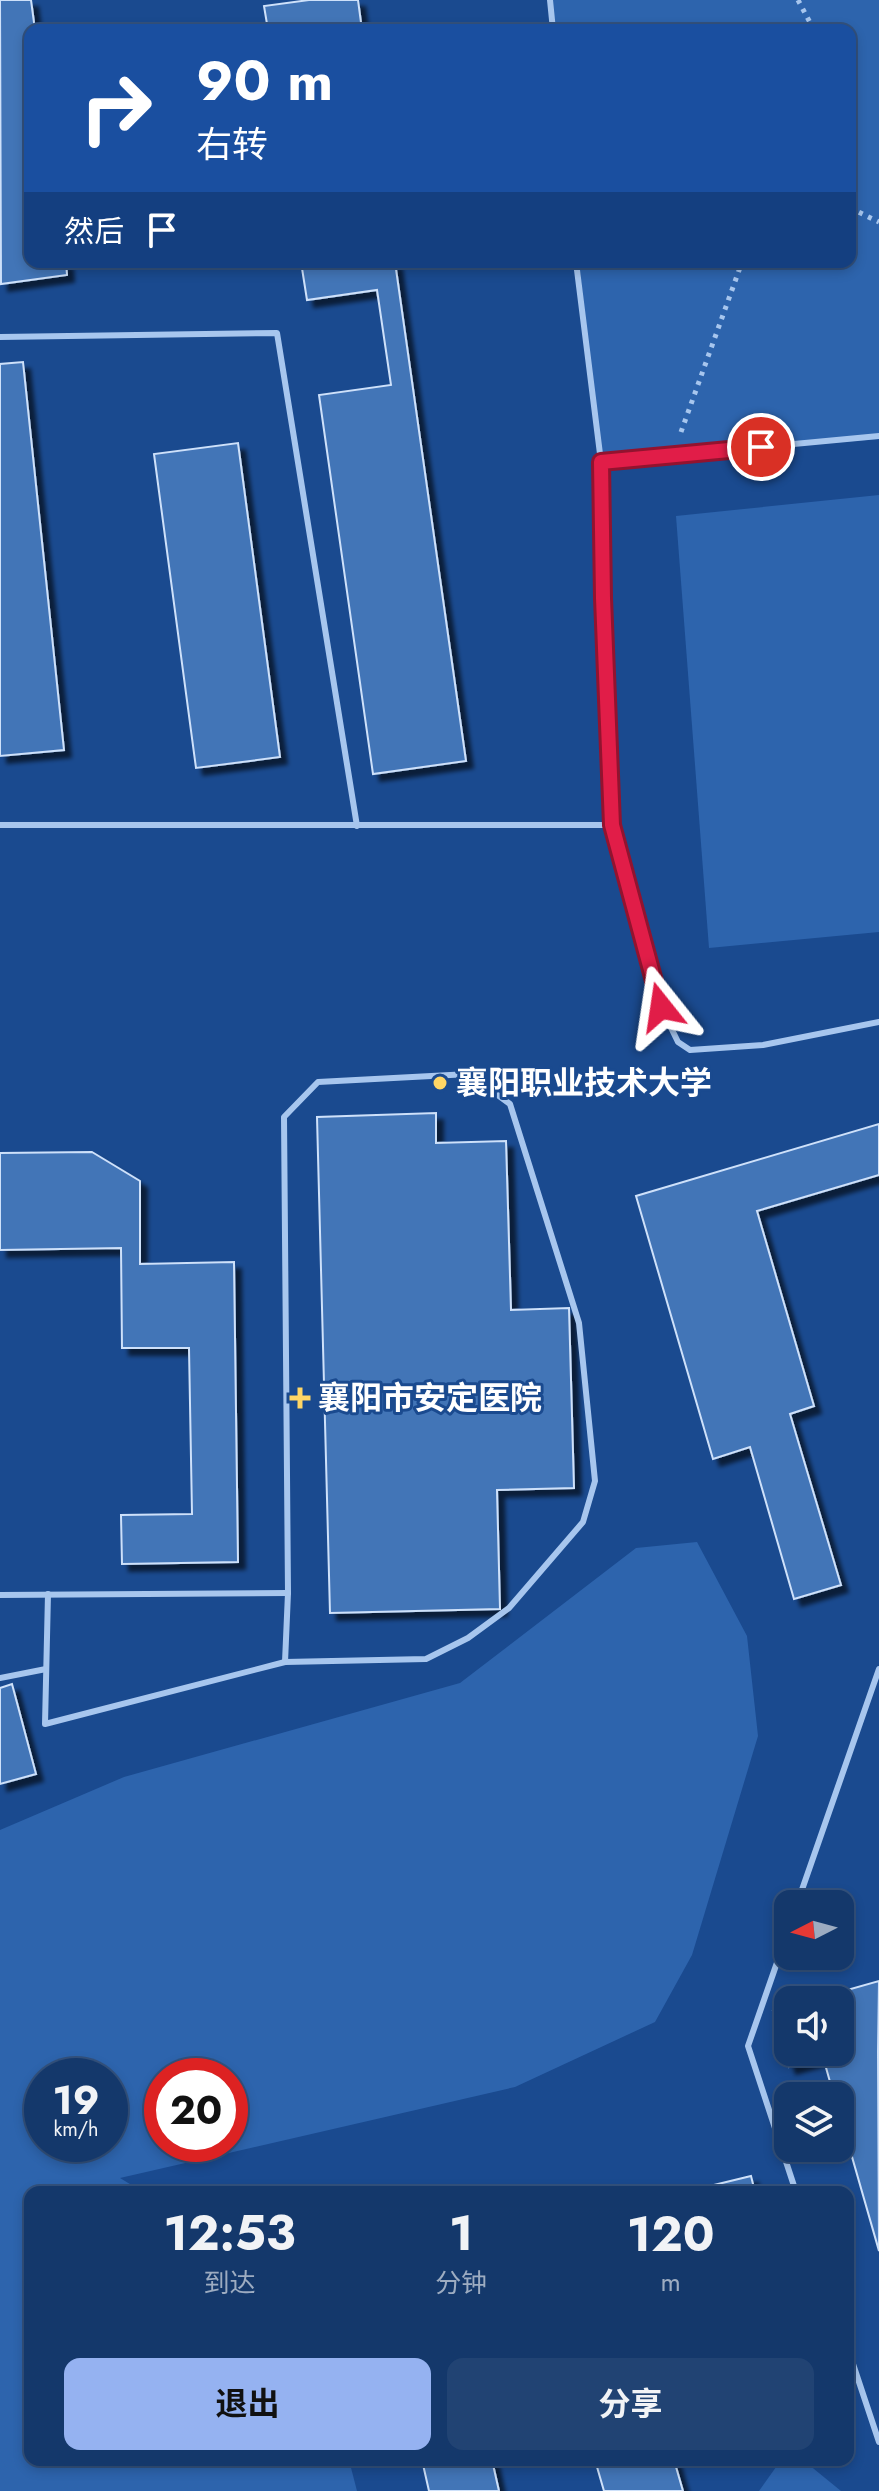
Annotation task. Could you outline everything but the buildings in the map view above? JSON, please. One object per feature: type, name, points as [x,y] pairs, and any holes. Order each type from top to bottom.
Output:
[{"type":"lane","points":[[550,0],[552,24]]},
{"type":"lane","points":[[577,268],[601,462],[612,825],[661,1007],[678,1042],[690,1050],[763,1045],[879,1022]]},
{"type":"lane","points":[[0,337],[277,333],[357,826]]},
{"type":"lane","points":[[601,462],[879,436]]},
{"type":"lane","points":[[0,825],[612,825]]},
{"type":"lane","points":[[48,1594],[45,1724],[285,1662],[426,1659],[468,1638],[509,1608],[583,1522],[595,1481],[579,1323],[510,1104],[469,1074],[318,1082],[284,1117],[288,1593],[285,1662]]},
{"type":"lane","points":[[0,1595],[288,1593]]},
{"type":"lane","points":[[0,1678],[46,1669]]},
{"type":"lane","points":[[802,1890],[879,1669]]},
{"type":"lane","points":[[774,1970],[748,2046],[794,2186]]},
{"type":"lane","points":[[854,2367],[879,2442]]},
{"type":"path","points":[[798,0],[811,24]]},
{"type":"path","points":[[856,211],[879,222]]},
{"type":"path","points":[[672,455],[740,268]]},
{"type":"shaded area","points":[[550,0],[879,0],[879,439],[601,462],[580,268],[856,268],[856,24],[552,24]]},
{"type":"shaded area","points":[[879,495],[879,932],[709,948],[676,516]]},
{"type":"shaded area","points":[[697,1542],[747,1636],[758,1736],[692,1955],[655,2022],[515,2087],[248,2149],[248,2058],[144,2058],[144,2162],[189,2162],[120,2178],[133,2186],[24,2186],[24,2466],[351,2466],[357,2491],[0,2491],[0,1830],[124,1777],[460,1683],[636,1548]]},
{"type":"shaded area","points":[[777,2466],[810,2466],[841,2491],[759,2491]]},
{"type":"place","name":"襄阳职业技术大学","points":[[440,1083]]},
{"type":"place","name":"襄阳市安定医院","points":[[300,1398]]},
{"type":"route","points":[[661,1007],[612,825],[601,462],[761,447]]}]
